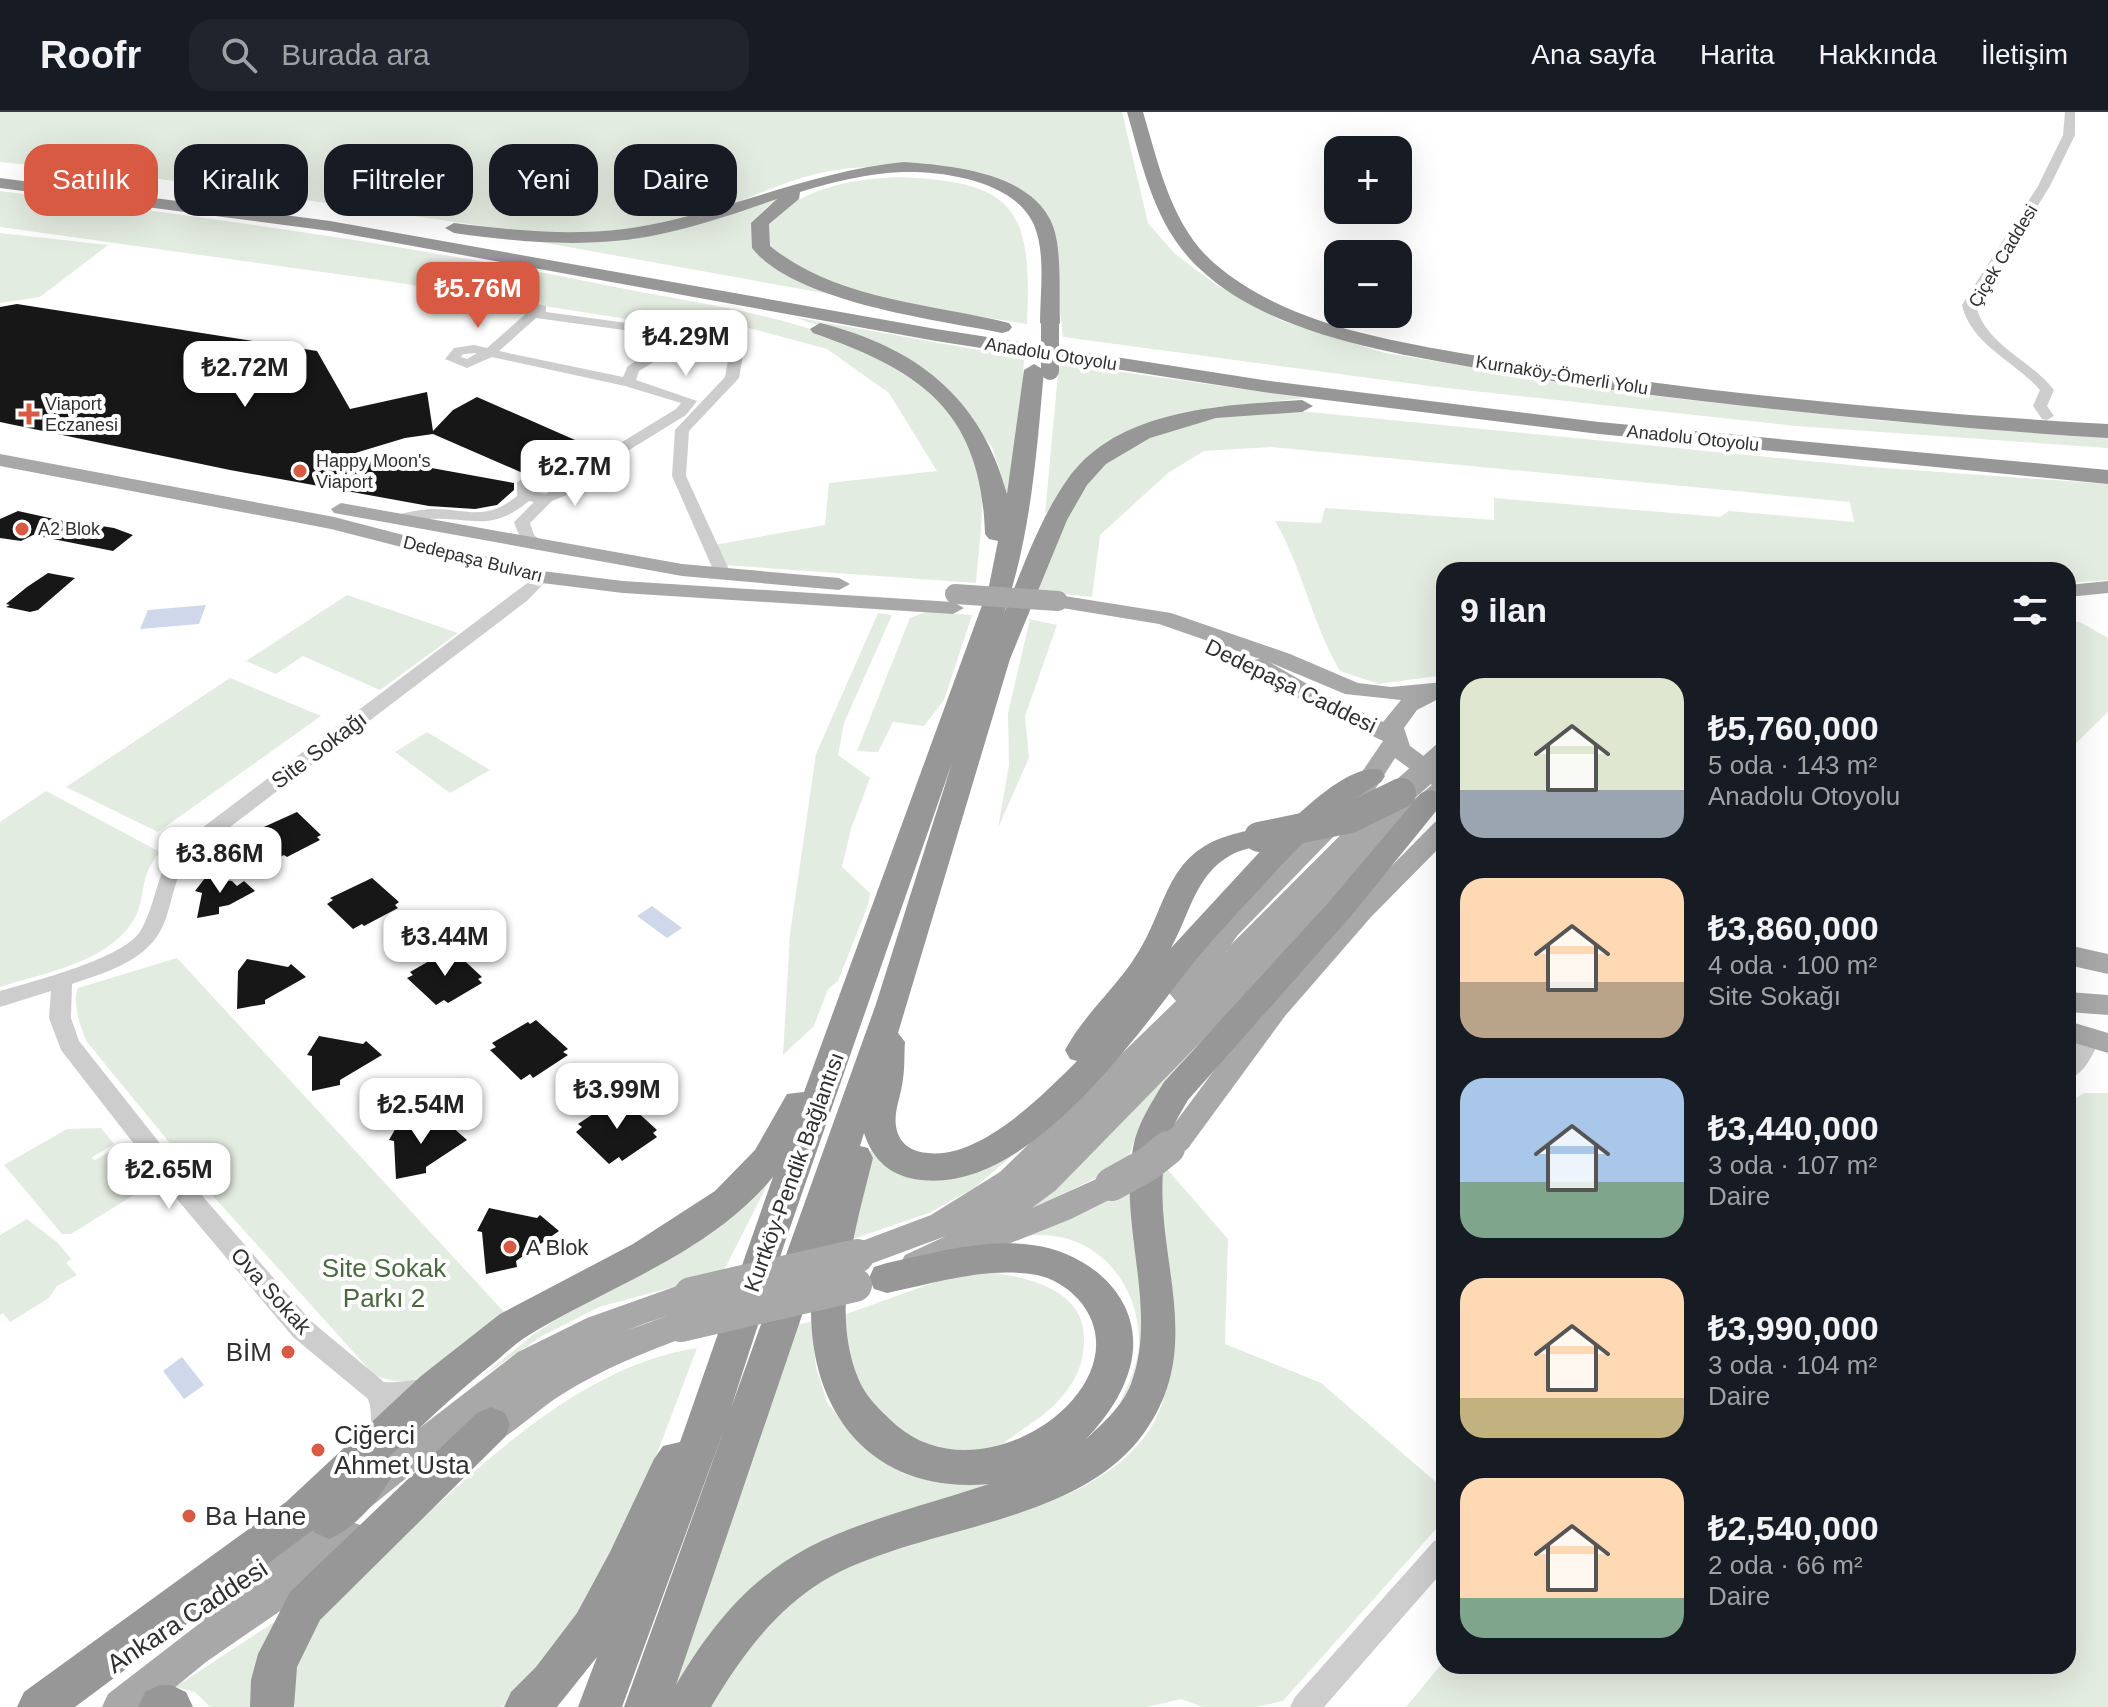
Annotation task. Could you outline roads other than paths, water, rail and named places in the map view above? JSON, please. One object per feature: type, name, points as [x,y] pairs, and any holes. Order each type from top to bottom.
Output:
[{"type":"highway","name":"Kurnaköy-Ömerli Yolu","points":[[1135,112],[1171,223],[1192,252],[1210,269],[1256,297],[1326,327],[1400,349],[1633,387],[1944,420],[2108,431]]},
{"type":"highway","name":"Kurnaköy-Ömerli Yolu","points":[[1151,112],[1172,180],[1189,220],[1212,251],[1244,276],[1274,293],[1364,328],[1469,352],[1624,375],[1871,403],[2108,420]]},
{"type":"highway","points":[[437,225],[554,238],[614,236],[703,218],[831,175],[883,169],[954,173],[1003,187],[1036,209],[1048,242],[1042,371],[1001,586],[995,634]]},
{"type":"highway","name":"Anadolu Otoyolu","points":[[0,173],[174,193]]},
{"type":"highway","points":[[1043,322],[1035,241],[1030,223],[1011,201],[978,184],[920,174],[848,178],[796,193],[772,208],[759,223],[757,237],[765,251],[784,268],[814,282],[868,298],[1078,344]]},
{"type":"highway","name":"Anadolu Otoyolu","points":[[0,183],[302,222],[607,274],[920,333],[1132,367],[1599,428],[2108,477]]},
{"type":"highway","points":[[308,209],[394,219]]},
{"type":"highway","name":"Anadolu Otoyolu","points":[[308,211],[1078,344],[1518,405],[1797,435],[2108,461]]},
{"type":"highway","points":[[607,274],[841,337],[897,362],[950,401],[981,441],[997,489],[995,634]]},
{"type":"highway","points":[[995,634],[1077,482],[1098,459],[1119,445],[1166,423],[1225,410],[1299,405],[1599,428]]},
{"type":"highway","name":"Kurtköy-Pendik Bağlantısı","points":[[646,1707],[892,1004],[993,672],[995,634]]},
{"type":"highway","name":"Kurtköy-Pendik Bağlantısı","points":[[600,1707],[711,1411],[766,1245],[966,687],[995,634]]},
{"type":"highway","points":[[892,1004],[886,1082],[878,1109],[881,1136],[889,1150],[901,1161],[935,1170],[966,1164],[983,1156],[1052,1104],[1142,1010],[1185,952],[1268,863],[1348,788],[1371,776]]},
{"type":"highway","points":[[935,1170],[961,1163],[992,1146],[1030,1111],[1144,969],[1169,925],[1190,872],[1222,847],[1259,837],[1345,822],[1378,808],[1401,793]]},
{"type":"highway","points":[[687,1707],[713,1662],[745,1621],[776,1590],[810,1566],[880,1536],[1038,1487],[1098,1454],[1130,1422],[1151,1388],[1159,1349],[1145,1191],[1150,1146],[1176,1091],[1259,965],[1340,909],[1436,794]]},
{"type":"highway","points":[[329,1520],[407,1437],[505,1341],[705,1218],[751,1182],[772,1156],[801,1098],[848,1019]]},
{"type":"highway","points":[[864,1081],[862,1131],[838,1228],[825,1333],[836,1381],[854,1413],[880,1438],[909,1458],[956,1468],[988,1469],[1021,1461],[1046,1448],[1077,1422],[1097,1395],[1111,1368],[1113,1340],[1110,1318],[1100,1294],[1062,1267],[1037,1260],[1009,1259],[866,1273]]},
{"type":"highway","points":[[40,1707],[300,1515],[435,1388],[513,1325],[643,1256]]},
{"type":"highway","points":[[526,1707],[564,1669],[586,1639],[668,1472],[711,1411]]},
{"type":"highway","points":[[272,1707],[273,1674],[286,1637],[305,1606],[491,1425]]},
{"type":"highway","points":[[160,1707],[171,1707]]},
{"type":"main road","name":"Dedepaşa Bulvarı","points":[[0,445],[682,570],[954,601]]},
{"type":"main road","name":"Dedepaşa Bulvarı","points":[[0,460],[334,523],[542,577],[659,590],[954,601]]},
{"type":"main road","points":[[435,551],[428,543],[431,536],[451,529]]},
{"type":"main road","points":[[659,590],[688,582],[687,574],[682,570]]},
{"type":"main road","points":[[2076,591],[2108,589]]},
{"type":"main road","name":"Dedepaşa Caddesi","points":[[954,601],[1056,607],[1205,641],[1247,658],[1393,739],[1409,761],[1436,785]]},
{"type":"main road","points":[[2076,606],[2108,604]]},
{"type":"main road","points":[[1056,607],[1163,618],[1282,659],[1353,689],[1391,694],[1436,690]]},
{"type":"main road","points":[[866,1273],[1011,1181],[1153,1038],[1228,929],[1358,796],[1393,739],[1391,725],[1403,709],[1436,692]]},
{"type":"main road","points":[[866,1273],[973,1237],[1022,1201],[1145,1082],[1259,965],[1303,894],[1401,793],[1436,762]]},
{"type":"main road","points":[[121,1707],[193,1649],[318,1564],[491,1425],[569,1371],[686,1310],[866,1273],[1060,1210],[1148,1164],[1179,1139],[1275,1009],[1362,911],[1436,836]]},
{"type":"main road","points":[[2086,953],[2108,964]]},
{"type":"main road","points":[[1153,1038],[1259,965]]},
{"type":"main road","points":[[2076,1003],[2108,1005]]},
{"type":"main road","name":"Ankara Caddesi","points":[[40,1707],[246,1581],[329,1520],[479,1399],[542,1355],[619,1317],[686,1310]]},
{"type":"street","name":"Çiçek Caddesi","points":[[2047,416],[2040,406],[2047,390],[2039,378],[1980,330],[1969,316],[1969,305],[2044,186],[2069,135],[2070,112]]},
{"type":"street","points":[[485,355],[532,310],[688,335],[633,369],[628,382]]},
{"type":"street","points":[[723,574],[679,476],[682,430],[732,378],[739,338]]},
{"type":"street","points":[[485,355],[628,382],[674,403]]},
{"type":"street","points":[[485,355],[595,380],[674,403]]},
{"type":"street","points":[[526,496],[521,489],[526,481],[539,475],[561,478],[674,403]]},
{"type":"street","points":[[561,478],[674,403]]},
{"type":"street","points":[[540,546],[527,537],[522,522],[547,498],[561,493],[561,478]]},
{"type":"street","points":[[397,519],[433,513],[474,520],[496,518],[526,496],[547,498]]},
{"type":"street","name":"Site Sokağı","points":[[0,999],[120,958],[141,946],[149,936],[165,877],[181,854],[522,597],[542,577]]},
{"type":"street","name":"Ova Sokak","points":[[62,978],[60,1018],[63,1033],[78,1057],[184,1191],[302,1329],[378,1392]]},
{"type":"street","points":[[2076,1062],[2088,1038]]},
{"type":"street","points":[[378,1392],[397,1395],[435,1388]]},
{"type":"street","points":[[378,1392],[385,1410],[384,1438]]},
{"type":"street","points":[[1305,1707],[1436,1559]]},
{"type":"water","points":[[206,605],[199,624],[140,629],[148,610]]},
{"type":"water","points":[[652,906],[682,928],[667,938],[637,916]]},
{"type":"water","points":[[182,1357],[204,1385],[184,1399],[163,1371]]},
{"type":"place","name":"Viaport Eczanesi","points":[[29,414]]},
{"type":"place","name":"Happy Moon's Viaport","points":[[300,471]]},
{"type":"place","name":"A2 Blok","points":[[22,529]]},
{"type":"place","name":"A Blok","points":[[510,1247]]},
{"type":"place","name":"BİM","points":[[288,1352]]},
{"type":"place","name":"Ciğerci Ahmet Usta","points":[[318,1450]]},
{"type":"place","name":"Ba Hane","points":[[189,1516]]},
{"type":"park label","name":"Site Sokak Parkı 2","points":[[384,1283]]}]
